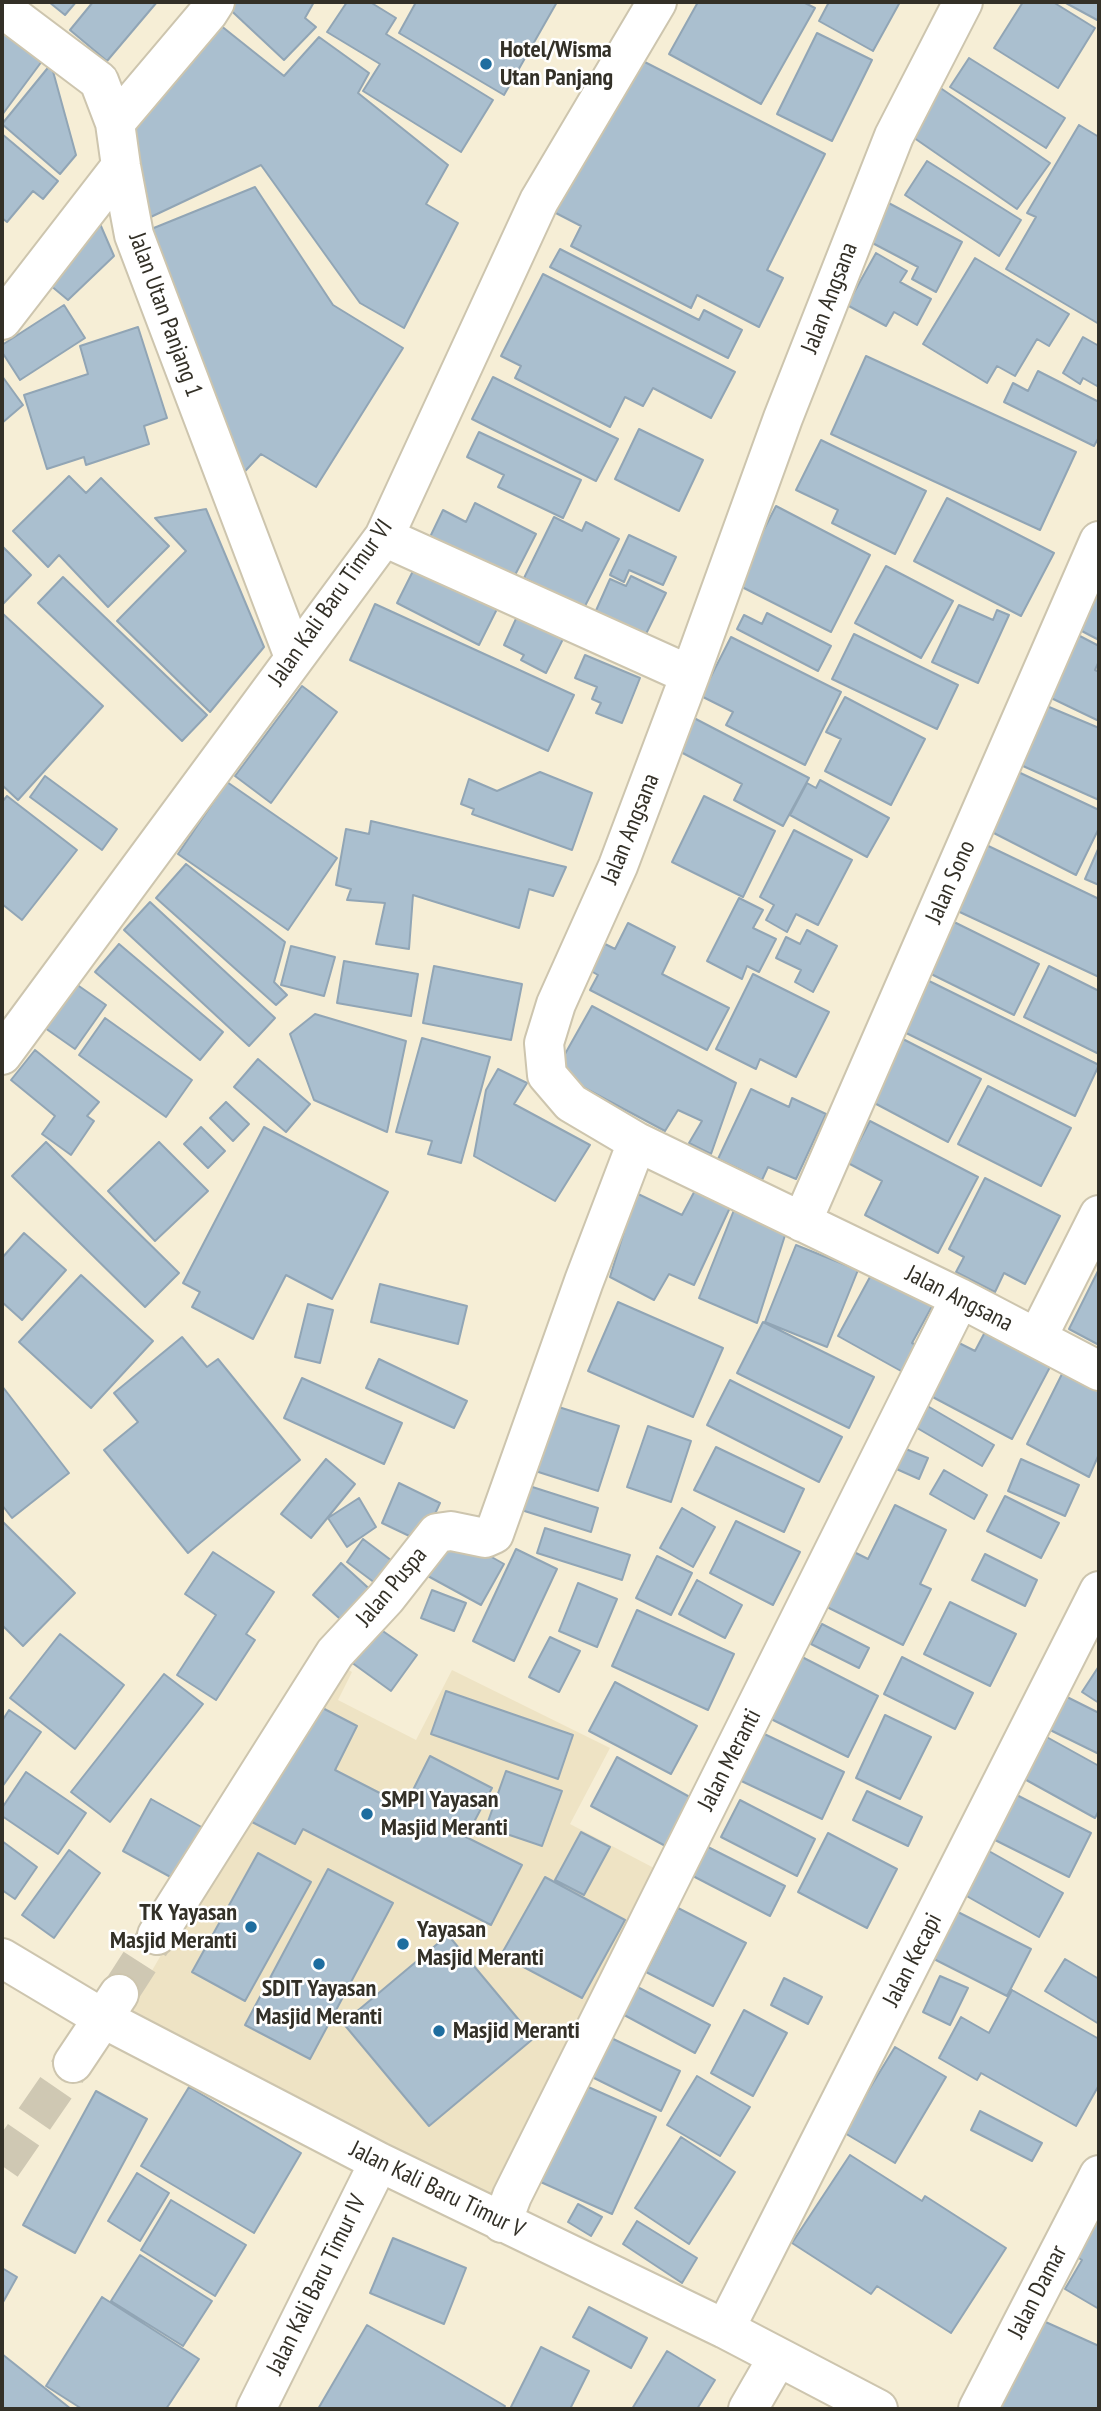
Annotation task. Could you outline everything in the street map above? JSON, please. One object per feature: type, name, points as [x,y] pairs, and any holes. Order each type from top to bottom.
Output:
[{"type":"street","points":[[115,123],[215,2]]},
{"type":"street","name":"Jalan Kali Baru Timur VI","points":[[2,1055],[384,537],[539,201],[657,2]]},
{"type":"street","name":"Jalan Angsana","points":[[963,2],[894,136],[783,418],[618,866],[556,1004],[544,1043],[547,1075],[571,1103],[637,1142],[960,1298],[1099,1371]]},
{"type":"street","name":"Jalan Utan Panjang 1","points":[[2,8],[99,81],[115,123],[134,235],[295,657]]},
{"type":"street","points":[[2,320],[121,166]]},
{"type":"street","points":[[384,537],[690,675]]},
{"type":"street","name":"Jalan Sono","points":[[802,1222],[1099,541]]},
{"type":"street","name":"Jalan Puspa","points":[[157,1935],[335,1653],[386,1598],[437,1533],[451,1531],[485,1538],[494,1534],[583,1282],[637,1142]]},
{"type":"street","points":[[1037,1338],[1099,1215]]},
{"type":"street","name":"Jalan Meranti","points":[[502,2223],[518,2183],[960,1298]]},
{"type":"street","name":"Jalan Kecapi","points":[[725,2329],[1099,1591]]},
{"type":"street","name":"Jalan Kali Baru Timur V","points":[[2,1958],[111,2007],[379,2162],[725,2329],[878,2409]]},
{"type":"street","points":[[73,2063],[111,2007]]},
{"type":"street","name":"Jalan Kali Baru Timur IV","points":[[256,2409],[379,2162]]},
{"type":"street","name":"Jalan Damar","points":[[978,2409],[1099,2175]]},
{"type":"street","points":[[748,2409],[778,2357]]},
{"type":"shaded area","name":"Yayasan Masjid Meranti","points":[[333,1660],[352,1672],[338,1700],[416,1740],[452,1670],[610,1748],[570,1824],[673,1878],[499,2207],[129,2010]]},
{"type":"building","points":[[49,2],[76,2],[65,15]]},
{"type":"building","points":[[93,2],[157,2],[107,61],[70,30]]},
{"type":"building","points":[[222,2],[314,2],[305,18],[316,27],[284,60]]},
{"type":"building","points":[[347,2],[370,2],[396,18],[386,34],[493,100],[461,152],[363,91],[380,64],[327,32]]},
{"type":"building","name":"Hotel/Wisma Utan Panjang","points":[[412,2],[557,2],[504,95],[399,33],[415,4]]},
{"type":"building","points":[[698,2],[803,2],[815,8],[761,104],[669,54]]},
{"type":"building","points":[[829,2],[900,2],[873,51],[819,21]]},
{"type":"building","points":[[1023,2],[1053,2],[1095,28],[1058,88],[994,48]]},
{"type":"building","points":[[1064,2],[1099,2],[1099,21]]},
{"type":"building","points":[[2,19],[48,53],[2,115]]},
{"type":"building","points":[[215,21],[284,76],[319,37],[369,73],[358,93],[448,165],[426,204],[458,223],[404,328],[360,303],[261,165],[138,223],[123,130]]},
{"type":"building","points":[[817,33],[872,60],[832,141],[777,114]]},
{"type":"building","points":[[631,55],[825,154],[767,270],[783,278],[759,327],[697,295],[691,308],[571,246],[581,226],[552,211]]},
{"type":"building","points":[[969,58],[1065,118],[1046,148],[950,87]]},
{"type":"building","points":[[51,64],[76,155],[60,174],[2,124]]},
{"type":"building","points":[[939,87],[1050,163],[1017,209],[907,133]]},
{"type":"building","points":[[1079,125],[1099,137],[1099,324],[1006,269],[1036,217],[1027,213]]},
{"type":"building","points":[[2,134],[58,181],[43,199],[33,191],[7,222],[2,218]]},
{"type":"building","points":[[927,161],[1021,220],[999,256],[905,195]]},
{"type":"building","points":[[255,187],[333,305],[403,348],[316,487],[261,454],[235,482],[139,234]]},
{"type":"building","points":[[883,200],[962,242],[936,292],[912,279],[918,267],[863,238]]},
{"type":"building","points":[[94,210],[114,256],[68,300],[44,280]]},
{"type":"building","points":[[560,249],[699,320],[704,310],[742,330],[728,358],[550,267]]},
{"type":"building","points":[[876,253],[907,271],[900,282],[931,299],[917,325],[894,312],[886,326],[847,305]]},
{"type":"building","points":[[975,258],[1069,314],[1049,346],[1037,339],[1015,376],[997,366],[987,383],[923,344]]},
{"type":"building","points":[[543,274],[735,372],[711,418],[653,388],[643,406],[625,397],[610,427],[515,378],[521,366],[501,356]]},
{"type":"building","points":[[64,305],[85,338],[20,380],[2,352],[2,345]]},
{"type":"building","points":[[138,327],[167,418],[144,426],[149,444],[86,465],[84,457],[47,469],[24,395],[88,374],[80,346]]},
{"type":"building","points":[[1083,337],[1099,346],[1097,386],[1083,378],[1080,384],[1063,373]]},
{"type":"building","points":[[866,356],[1076,452],[1040,530],[831,434]]},
{"type":"building","points":[[1038,371],[1099,402],[1099,437],[1094,446],[1004,402],[1013,383],[1028,391]]},
{"type":"building","points":[[2,376],[23,405],[2,423]]},
{"type":"building","points":[[493,377],[618,439],[596,481],[472,419]]},
{"type":"building","points":[[639,429],[703,460],[679,511],[615,479]]},
{"type":"building","points":[[479,432],[581,480],[563,518],[498,487],[504,475],[467,457]]},
{"type":"building","points":[[821,440],[926,491],[895,554],[832,523],[838,510],[796,490]]},
{"type":"building","points":[[69,476],[86,493],[101,478],[169,546],[108,607],[59,555],[48,567],[13,531]]},
{"type":"building","points":[[947,498],[1054,553],[1021,616],[914,561]]},
{"type":"building","points":[[475,503],[536,534],[513,579],[430,537],[443,510],[466,522]]},
{"type":"building","points":[[776,506],[870,555],[831,632],[736,584]]},
{"type":"building","points":[[206,509],[264,647],[210,712],[117,621],[186,551],[155,518]]},
{"type":"building","points":[[554,517],[582,531],[586,522],[619,539],[584,608],[524,578]]},
{"type":"building","points":[[629,535],[676,557],[663,585],[629,570],[624,582],[610,575]]},
{"type":"building","points":[[2,546],[31,575],[2,605]]},
{"type":"building","points":[[416,565],[498,607],[479,645],[397,603]]},
{"type":"building","points":[[886,566],[953,601],[921,658],[855,623]]},
{"type":"building","points":[[631,576],[666,593],[644,638],[594,615],[610,579],[626,586]]},
{"type":"building","points":[[1099,576],[1099,640],[1076,628]]},
{"type":"building","points":[[63,577],[207,715],[182,741],[38,603]]},
{"type":"building","points":[[375,604],[574,695],[548,751],[350,660]]},
{"type":"building","points":[[959,605],[993,620],[997,610],[1009,615],[978,683],[932,662]]},
{"type":"building","points":[[520,610],[566,633],[546,673],[521,660],[524,655],[504,645]]},
{"type":"building","points":[[2,613],[103,706],[18,800],[2,785]]},
{"type":"building","points":[[767,613],[831,646],[818,671],[737,629],[744,615],[762,624]]},
{"type":"building","points":[[854,634],[958,685],[937,729],[832,679]]},
{"type":"building","points":[[1076,634],[1099,646],[1099,661],[1095,670],[1099,672],[1099,721],[1047,696]]},
{"type":"building","points":[[731,637],[841,692],[805,765],[726,725],[733,712],[701,696]]},
{"type":"building","points":[[585,655],[640,678],[622,723],[596,713],[601,703],[592,699],[597,687],[575,678]]},
{"type":"building","points":[[302,686],[337,712],[271,803],[235,776]]},
{"type":"building","points":[[845,697],[925,739],[891,805],[825,771],[841,739],[826,732]]},
{"type":"building","points":[[1042,704],[1099,728],[1099,800],[1014,762]]},
{"type":"building","points":[[692,717],[809,778],[783,826],[734,800],[742,784],[675,749]]},
{"type":"building","points":[[1014,770],[1099,810],[1099,828],[1076,875],[986,829]]},
{"type":"building","points":[[540,772],[592,793],[572,850],[472,814],[474,809],[461,804],[469,779],[497,791]]},
{"type":"building","points":[[45,776],[117,829],[102,850],[30,797]]},
{"type":"building","points":[[820,780],[889,818],[867,857],[790,815],[807,783],[816,788]]},
{"type":"building","points":[[227,782],[337,858],[288,930],[178,854]]},
{"type":"building","points":[[7,796],[77,850],[22,920],[2,904],[2,802]]},
{"type":"building","points":[[704,796],[775,831],[743,897],[672,862]]},
{"type":"building","points":[[371,821],[566,867],[553,896],[529,889],[519,928],[413,895],[409,949],[376,944],[385,903],[347,900],[351,889],[336,885],[346,829],[369,834]]},
{"type":"building","points":[[794,830],[852,860],[818,925],[796,914],[787,932],[766,920],[774,905],[760,897]]},
{"type":"building","points":[[980,842],[1099,899],[1099,977],[949,907]]},
{"type":"building","points":[[1099,847],[1099,885],[1085,879]]},
{"type":"building","points":[[186,864],[285,942],[274,982],[287,995],[276,1005],[156,898]]},
{"type":"building","points":[[739,898],[763,910],[753,928],[776,939],[759,972],[747,966],[742,979],[707,961]]},
{"type":"building","points":[[150,902],[275,1018],[249,1046],[124,930]]},
{"type":"building","points":[[950,920],[1039,964],[1014,1015],[925,971]]},
{"type":"building","points":[[628,923],[675,947],[662,974],[729,1008],[707,1050],[590,990],[598,975],[591,971],[605,944],[615,949]]},
{"type":"building","points":[[807,930],[837,946],[813,992],[795,982],[801,970],[776,958],[786,937],[800,944]]},
{"type":"building","points":[[119,944],[223,1032],[200,1060],[95,972]]},
{"type":"building","points":[[291,946],[335,957],[324,996],[281,985]]},
{"type":"building","points":[[344,961],[418,974],[411,1016],[337,1003]]},
{"type":"building","points":[[434,966],[522,984],[511,1040],[423,1023]]},
{"type":"building","points":[[1049,966],[1099,991],[1099,1054],[1024,1017]]},
{"type":"building","points":[[753,974],[829,1012],[796,1077],[760,1059],[756,1069],[716,1049]]},
{"type":"building","points":[[921,977],[1099,1065],[1075,1116],[896,1028]]},
{"type":"building","points":[[76,984],[106,1005],[75,1049],[45,1028]]},
{"type":"building","points":[[592,1006],[736,1083],[711,1154],[689,1143],[702,1121],[678,1110],[665,1131],[564,1077],[565,1054]]},
{"type":"building","points":[[315,1014],[406,1041],[387,1132],[314,1100],[290,1034]]},
{"type":"building","points":[[105,1018],[192,1080],[166,1117],[79,1055]]},
{"type":"building","points":[[895,1035],[981,1079],[948,1142],[863,1097]]},
{"type":"building","points":[[422,1038],[490,1057],[461,1163],[428,1154],[432,1141],[396,1132]]},
{"type":"building","points":[[35,1050],[99,1102],[87,1116],[94,1121],[71,1155],[42,1134],[55,1116],[11,1080]]},
{"type":"building","points":[[258,1059],[310,1104],[286,1132],[234,1087]]},
{"type":"building","points":[[498,1069],[527,1083],[514,1104],[590,1145],[555,1201],[474,1156],[486,1090]]},
{"type":"building","points":[[988,1086],[1071,1128],[1041,1186],[958,1144]]},
{"type":"building","points":[[751,1089],[789,1107],[792,1098],[826,1114],[796,1179],[768,1167],[762,1180],[718,1159]]},
{"type":"building","points":[[226,1102],[249,1124],[233,1141],[210,1118]]},
{"type":"building","points":[[870,1121],[978,1177],[938,1253],[865,1215],[882,1181],[848,1163]]},
{"type":"building","points":[[201,1127],[225,1151],[208,1168],[184,1144]]},
{"type":"building","points":[[264,1127],[388,1192],[332,1299],[286,1275],[253,1339],[192,1307],[200,1292],[183,1283]]},
{"type":"building","points":[[46,1142],[179,1273],[145,1307],[12,1176]]},
{"type":"building","points":[[159,1142],[208,1191],[155,1241],[108,1191]]},
{"type":"building","points":[[985,1178],[1060,1216],[1025,1284],[1004,1273],[995,1292],[956,1272],[964,1257],[949,1249]]},
{"type":"building","points":[[700,1181],[734,1199],[694,1285],[669,1274],[654,1300],[610,1277],[636,1193],[682,1215]]},
{"type":"building","points":[[738,1200],[788,1226],[757,1323],[699,1298]]},
{"type":"building","points":[[24,1233],[66,1270],[22,1320],[2,1302],[2,1258]]},
{"type":"building","points":[[796,1245],[858,1270],[827,1347],[765,1322]]},
{"type":"building","points":[[877,1264],[937,1297],[912,1343],[924,1349],[910,1376],[838,1336]]},
{"type":"building","points":[[1099,1269],[1099,1345],[1069,1329]]},
{"type":"building","points":[[81,1275],[153,1341],[91,1408],[19,1342]]},
{"type":"building","points":[[380,1284],[467,1306],[458,1344],[371,1322]]},
{"type":"building","points":[[618,1302],[723,1348],[693,1417],[588,1371]]},
{"type":"building","points":[[308,1304],[333,1310],[320,1363],[295,1357]]},
{"type":"building","points":[[763,1322],[874,1377],[849,1428],[737,1373]]},
{"type":"building","points":[[985,1332],[1050,1367],[1012,1439],[927,1394],[955,1341],[975,1351]]},
{"type":"building","points":[[182,1337],[207,1367],[218,1359],[300,1460],[188,1553],[104,1450],[138,1422],[114,1393]]},
{"type":"building","points":[[379,1359],[467,1401],[454,1428],[366,1388]]},
{"type":"building","points":[[1066,1366],[1099,1382],[1099,1454],[1089,1477],[1027,1444]]},
{"type":"building","points":[[302,1378],[402,1423],[384,1464],[284,1418]]},
{"type":"building","points":[[730,1380],[842,1437],[819,1482],[707,1425]]},
{"type":"building","points":[[2,1386],[69,1473],[12,1518],[2,1505]]},
{"type":"building","points":[[549,1404],[619,1426],[598,1491],[529,1469]]},
{"type":"building","points":[[924,1404],[994,1445],[982,1466],[912,1425]]},
{"type":"building","points":[[648,1426],[691,1441],[671,1502],[627,1487]]},
{"type":"building","points":[[716,1447],[804,1489],[784,1532],[694,1490]]},
{"type":"building","points":[[901,1447],[928,1458],[919,1479],[892,1467]]},
{"type":"building","points":[[326,1459],[355,1484],[311,1538],[281,1514]]},
{"type":"building","points":[[1021,1459],[1079,1485],[1065,1516],[1008,1491]]},
{"type":"building","points":[[944,1470],[987,1495],[974,1519],[930,1494]]},
{"type":"building","points":[[399,1483],[440,1503],[422,1542],[382,1523]]},
{"type":"building","points":[[523,1484],[598,1508],[591,1532],[515,1508]]},
{"type":"building","points":[[1005,1496],[1059,1523],[1041,1558],[987,1531]]},
{"type":"building","points":[[359,1498],[376,1527],[347,1547],[328,1518]]},
{"type":"building","points":[[895,1505],[946,1530],[920,1584],[931,1589],[903,1645],[825,1606],[852,1551],[868,1559]]},
{"type":"building","points":[[682,1508],[715,1527],[693,1567],[660,1548]]},
{"type":"building","points":[[2,1521],[75,1593],[23,1646],[2,1625]]},
{"type":"building","points":[[736,1521],[800,1552],[773,1605],[710,1573]]},
{"type":"building","points":[[545,1528],[630,1555],[622,1580],[537,1553]]},
{"type":"building","points":[[449,1533],[504,1564],[481,1605],[426,1575]]},
{"type":"building","points":[[363,1539],[404,1570],[387,1592],[347,1562]]},
{"type":"building","points":[[516,1549],[557,1569],[514,1661],[473,1641]]},
{"type":"building","points":[[213,1552],[274,1592],[246,1634],[255,1640],[216,1700],[177,1675],[216,1615],[185,1594]]},
{"type":"building","points":[[985,1554],[1037,1580],[1025,1606],[972,1580]]},
{"type":"building","points":[[657,1556],[692,1573],[671,1615],[636,1598]]},
{"type":"building","points":[[341,1563],[375,1594],[347,1625],[313,1595]]},
{"type":"building","points":[[697,1580],[742,1605],[725,1638],[679,1614]]},
{"type":"building","points":[[578,1583],[617,1599],[597,1647],[559,1631]]},
{"type":"building","points":[[432,1590],[466,1603],[454,1631],[421,1618]]},
{"type":"building","points":[[950,1602],[1016,1634],[990,1686],[924,1654]]},
{"type":"building","points":[[637,1610],[734,1654],[708,1710],[612,1666]]},
{"type":"building","points":[[822,1624],[869,1648],[859,1668],[811,1644]]},
{"type":"building","points":[[377,1627],[417,1655],[391,1691],[351,1662]]},
{"type":"building","points":[[60,1634],[124,1685],[75,1749],[10,1698]]},
{"type":"building","points":[[550,1637],[580,1651],[559,1692],[529,1677]]},
{"type":"building","points":[[802,1657],[878,1696],[848,1757],[771,1719]]},
{"type":"building","points":[[902,1657],[973,1693],[955,1729],[884,1694]]},
{"type":"building","points":[[1099,1666],[1099,1703],[1082,1692]]},
{"type":"building","points":[[164,1674],[203,1704],[110,1822],[71,1792]]},
{"type":"building","points":[[615,1682],[697,1726],[671,1774],[589,1731]]},
{"type":"building","points":[[446,1691],[573,1735],[558,1779],[431,1734]]},
{"type":"building","points":[[1059,1693],[1099,1713],[1099,1754],[1042,1726]]},
{"type":"building","name":"SMPI Yayasan Masjid Meranti","points":[[313,1703],[357,1726],[335,1770],[405,1806],[430,1756],[492,1788],[466,1837],[522,1865],[491,1925],[303,1829],[295,1844],[252,1822]]},
{"type":"building","points":[[9,1710],[41,1732],[2,1787],[2,1721]]},
{"type":"building","points":[[885,1715],[931,1737],[900,1799],[856,1778]]},
{"type":"building","points":[[1034,1730],[1099,1766],[1099,1810],[1095,1818],[1010,1771]]},
{"type":"building","points":[[758,1731],[844,1772],[822,1819],[735,1778]]},
{"type":"building","points":[[617,1757],[697,1801],[671,1849],[591,1806]]},
{"type":"building","points":[[506,1771],[562,1791],[542,1846],[486,1827]]},
{"type":"building","points":[[26,1772],[86,1813],[58,1854],[2,1816],[2,1808]]},
{"type":"building","points":[[1003,1788],[1091,1833],[1069,1877],[981,1833]]},
{"type":"building","points":[[867,1791],[922,1817],[908,1846],[853,1820]]},
{"type":"building","points":[[151,1799],[205,1829],[176,1880],[123,1851]]},
{"type":"building","points":[[740,1800],[815,1839],[797,1876],[721,1837]]},
{"type":"building","points":[[581,1832],[610,1847],[584,1895],[555,1880]]},
{"type":"building","points":[[828,1833],[897,1869],[867,1928],[798,1892]]},
{"type":"building","points":[[2,1841],[37,1867],[15,1899],[2,1890]]},
{"type":"building","points":[[706,1846],[785,1886],[770,1916],[691,1875]]},
{"type":"building","points":[[980,1846],[1063,1893],[1039,1937],[956,1890]]},
{"type":"building","points":[[69,1850],[100,1873],[54,1938],[22,1915]]},
{"type":"building","name":"TK Yayasan Masjid Meranti","points":[[258,1853],[311,1882],[245,2001],[192,1972]]},
{"type":"building","name":"SDIT Yayasan Masjid Meranti","points":[[328,1869],[393,1903],[310,2059],[245,2025]]},
{"type":"building","points":[[545,1877],[625,1920],[582,1998],[501,1955]]},
{"type":"building","points":[[678,1908],[746,1943],[713,2006],[646,1972]]},
{"type":"building","points":[[950,1908],[1031,1949],[1007,1996],[926,1955]]},
{"type":"building","name":"Masjid Meranti","points":[[448,1935],[534,2038],[429,2126],[343,2023]]},
{"type":"building","points":[[1065,1959],[1099,1979],[1099,2024],[1045,1991]]},
{"type":"building","points":[[940,1976],[968,1988],[950,2025],[923,2012]]},
{"type":"building","points":[[784,1978],[822,1997],[808,2024],[771,2005]]},
{"type":"building","points":[[628,1982],[710,2025],[695,2053],[613,2009]]},
{"type":"building","points":[[1012,1990],[1099,2039],[1099,2085],[1076,2126],[981,2073],[977,2080],[939,2058],[961,2017],[989,2033]]},
{"type":"building","points":[[744,2010],[787,2033],[753,2096],[711,2073]]},
{"type":"building","points":[[607,2036],[680,2071],[661,2111],[588,2075]]},
{"type":"building","points":[[895,2047],[946,2077],[895,2163],[843,2132]]},
{"type":"building","points":[[697,2076],[750,2107],[720,2156],[667,2125]]},
{"type":"building","points":[[577,2082],[656,2117],[612,2214],[534,2179]]},
{"type":"building","points":[[189,2087],[301,2153],[254,2233],[141,2166]]},
{"type":"building","points":[[96,2091],[147,2119],[75,2253],[23,2225]]},
{"type":"building","points":[[980,2111],[1042,2143],[1032,2161],[971,2130]]},
{"type":"building","points":[[681,2137],[735,2172],[689,2244],[635,2208]]},
{"type":"building","points":[[850,2155],[922,2201],[925,2196],[1006,2248],[951,2333],[877,2286],[871,2294],[792,2243]]},
{"type":"building","points":[[137,2173],[169,2193],[140,2241],[108,2221]]},
{"type":"building","points":[[1099,2198],[1099,2309],[1065,2289],[1082,2260],[1070,2253]]},
{"type":"building","points":[[171,2200],[246,2245],[215,2296],[141,2250]]},
{"type":"building","points":[[578,2204],[602,2217],[591,2236],[568,2222]]},
{"type":"building","points":[[637,2221],[697,2258],[682,2283],[623,2244]]},
{"type":"building","points":[[393,2238],[466,2268],[444,2324],[370,2293]]},
{"type":"building","points":[[140,2255],[212,2301],[183,2346],[111,2301]]},
{"type":"building","points":[[2,2268],[17,2277],[2,2304]]},
{"type":"building","points":[[102,2297],[199,2359],[166,2409],[82,2409],[46,2386]]},
{"type":"building","points":[[589,2307],[647,2338],[631,2368],[573,2337]]},
{"type":"building","points":[[1030,2315],[1099,2346],[1099,2409],[988,2409]]},
{"type":"building","points":[[367,2325],[505,2406],[503,2409],[318,2409]]},
{"type":"building","points":[[541,2347],[589,2371],[570,2409],[510,2409]]},
{"type":"building","points":[[667,2351],[715,2380],[697,2409],[632,2409]]},
{"type":"building","points":[[2,2354],[71,2409],[2,2409]]},
{"type":"tunnel","points":[[119,1994],[157,1935]]},
{"type":"tunnel","points":[[2,2166],[73,2063]]},
{"type":"place","name":"Hotel/Wisma Utan Panjang","points":[[486,64]]},
{"type":"place","name":"SMPI Yayasan Masjid Meranti","points":[[367,1814]]},
{"type":"place","name":"TK Yayasan Masjid Meranti","points":[[251,1927]]},
{"type":"place","name":"Yayasan Masjid Meranti","points":[[403,1944]]},
{"type":"place","name":"SDIT Yayasan Masjid Meranti","points":[[319,1964]]},
{"type":"place","name":"Masjid Meranti","points":[[439,2031]]}]
